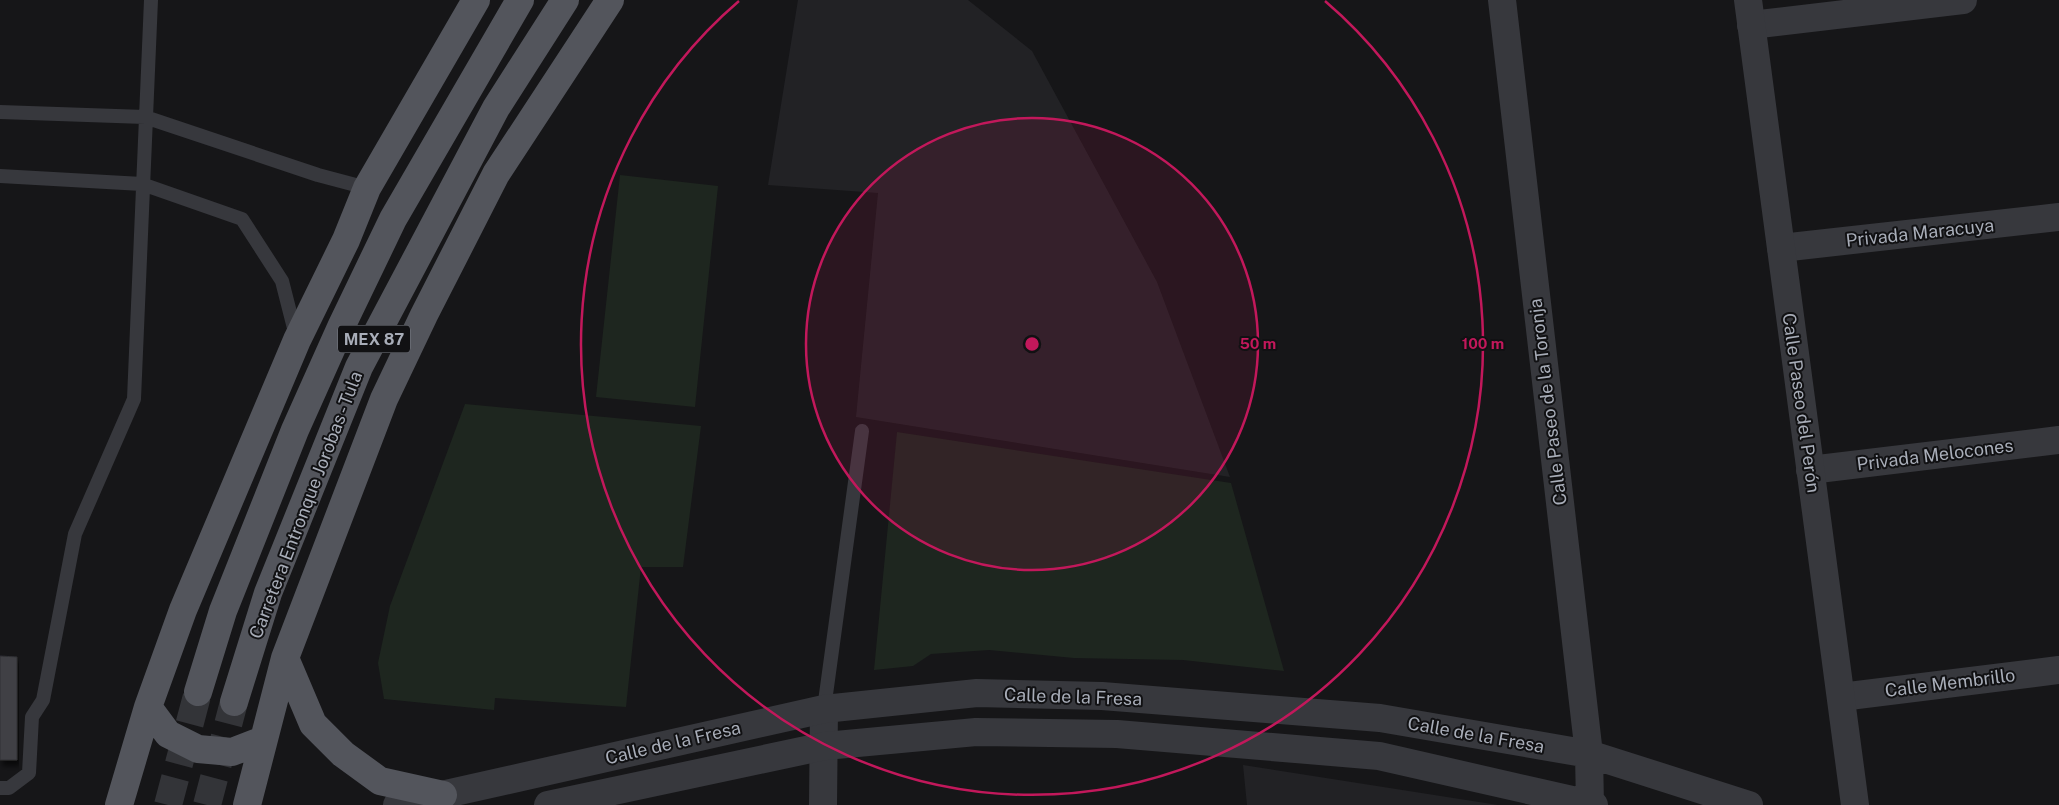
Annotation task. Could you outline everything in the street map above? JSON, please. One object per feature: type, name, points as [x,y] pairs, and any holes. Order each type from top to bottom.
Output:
[{"type":"main road","points":[[119,805],[148,707],[184,610],[296,340],[346,240],[368,188],[476,0]]},
{"type":"main road","name":"Carretera Entronque Jorobas - Tula","points":[[198,692],[223,611],[295,430],[342,325],[393,219],[520,0]]},
{"type":"main road","name":"Carretera Entronque Jorobas - Tula","points":[[234,702],[268,593],[359,367],[496,108],[566,0]]},
{"type":"main road","points":[[247,805],[285,658],[384,399],[424,315],[496,174],[610,0]]},
{"type":"main road","points":[[285,658],[313,724],[342,754],[380,781],[443,795]]},
{"type":"main road","points":[[148,707],[168,734],[198,750],[232,752],[263,740]]},
{"type":"street","name":"Calle Paseo de la Toronja","points":[[1502,0],[1589,754],[1591,805]]},
{"type":"street","points":[[1750,12],[1963,0]]},
{"type":"street","name":"Calle Paseo del Perón","points":[[1750,12],[1855,805]]},
{"type":"street","name":"Privada Maracuya","points":[[1781,248],[2059,217]]},
{"type":"street","name":"Privada Melocones","points":[[1810,470],[2059,440]]},
{"type":"street","name":"Calle Membrillo","points":[[1840,697],[2059,670]]},
{"type":"street","name":"Calle de la Fresa","points":[[397,805],[824,709],[977,693],[1102,696],[1380,718],[1589,754],[1749,805]]},
{"type":"street","points":[[823,805],[824,709]]},
{"type":"street","name":"Calle de la Fresa","points":[[548,805],[825,746],[976,732],[1117,734],[1379,756],[1591,805]]},
{"type":"lane","points":[[0,788],[10,788],[29,773],[32,717],[43,700],[75,534],[134,398],[151,0]]},
{"type":"lane","points":[[0,112],[145,116],[318,175],[368,188]]},
{"type":"lane","points":[[0,176],[142,184],[242,219],[282,281],[296,340]]},
{"type":"lane","points":[[824,709],[862,431]]},
{"type":"shaded area","points":[[798,0],[968,0],[1032,51],[1157,282],[1230,477],[856,417],[878,193],[768,185]]},
{"type":"shaded area","points":[[620,175],[718,186],[695,407],[596,397]]},
{"type":"shaded area","points":[[465,404],[701,426],[683,567],[641,567],[626,707],[495,698],[494,710],[384,699],[378,663],[390,606]]},
{"type":"shaded area","points":[[897,432],[1231,483],[1284,671],[1183,660],[1074,658],[989,650],[931,654],[913,666],[874,670]]},
{"type":"shaded area","points":[[1243,765],[1498,805],[1247,805]]},
{"type":"building","points":[[0,656],[17,657],[17,760],[0,760]]},
{"type":"tunnel","points":[[168,805],[198,692]]},
{"type":"tunnel","points":[[207,805],[234,702]]}]
